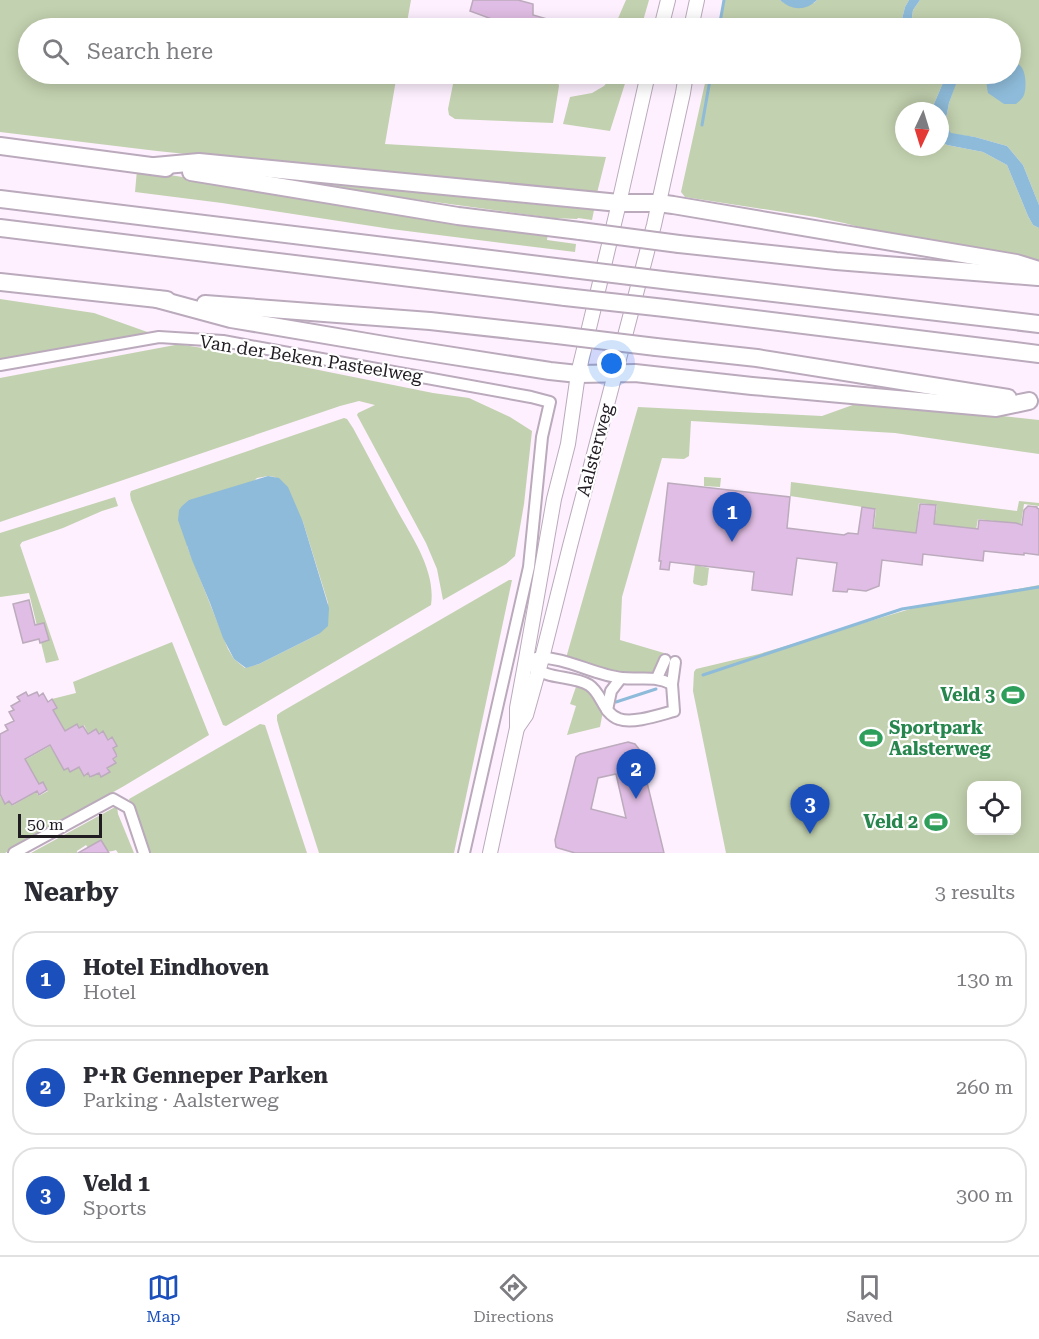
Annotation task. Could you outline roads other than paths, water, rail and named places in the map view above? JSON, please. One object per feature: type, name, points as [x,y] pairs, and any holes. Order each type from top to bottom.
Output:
[{"type":"highway","points":[[0,146],[236,178],[459,216],[679,244],[836,261],[1039,277]]},
{"type":"highway","points":[[155,166],[199,162],[620,203],[658,203],[1016,263],[1039,270]]},
{"type":"highway","points":[[0,199],[1039,324]]},
{"type":"highway","points":[[0,228],[1039,354]]},
{"type":"highway","points":[[0,282],[244,308],[430,321],[556,335],[767,360],[1034,402]]},
{"type":"highway","points":[[157,299],[231,319],[550,371],[578,374],[635,374],[996,408],[1034,402]]},
{"type":"main road","points":[[664,18],[668,0]]},
{"type":"main road","points":[[693,18],[697,0]]},
{"type":"main road","name":"Aalsterweg","points":[[490,853],[518,728],[517,708],[554,499],[568,444],[578,374],[620,203],[646,84]]},
{"type":"main road","name":"Aalsterweg","points":[[518,728],[526,715],[541,665],[654,225],[684,84]]},
{"type":"street","name":"Van der Beken Pasteelweg","points":[[0,365],[159,337],[235,344],[550,402]]},
{"type":"street","name":"Aalsterweg","points":[[464,853],[528,567],[542,437],[550,402]]},
{"type":"street","name":"Aalsterweg","points":[[528,567],[537,557],[547,539]]},
{"type":"street","points":[[526,659],[591,686],[607,710],[617,719],[626,721],[674,711],[670,661],[657,678]]},
{"type":"street","points":[[541,665],[621,678],[657,678],[672,684]]},
{"type":"street","points":[[607,710],[611,691],[621,678]]},
{"type":"street","points":[[14,853],[113,799],[129,808],[144,853]]},
{"type":"water","points":[[780,0],[817,0],[804,8],[794,8]]},
{"type":"water","points":[[909,0],[920,0],[913,10],[912,18],[902,18]]},
{"type":"water","points":[[1021,67],[1026,82],[1023,97],[1016,104],[1004,104],[988,93],[987,84],[1021,84]]},
{"type":"water","points":[[942,84],[956,84],[949,103],[935,102]]},
{"type":"water","points":[[949,130],[951,133],[1007,146],[1023,165],[1039,205],[1039,228],[1033,225],[1028,216],[1007,165],[983,152],[949,145]]},
{"type":"water","points":[[268,476],[279,478],[288,487],[303,522],[329,608],[328,626],[319,634],[259,664],[246,668],[234,659],[223,638],[178,520],[179,510],[189,500]]},
{"type":"waterway","points":[[721,18],[724,0]]},
{"type":"waterway","points":[[702,125],[709,84]]},
{"type":"waterway","points":[[703,675],[902,609],[1039,587]]},
{"type":"waterway","points":[[616,702],[656,689]]},
{"type":"place","name":"Hotel Eindhoven","points":[[732,542]]},
{"type":"place","name":"Veld 3","points":[[1013,695]]},
{"type":"place","name":"Sportpark Aalsterweg","points":[[871,738]]},
{"type":"place","name":"P+R Genneper Parken","points":[[636,799]]},
{"type":"place","name":"Veld 2","points":[[936,822]]},
{"type":"place","name":"Veld 1","points":[[810,834]]}]
